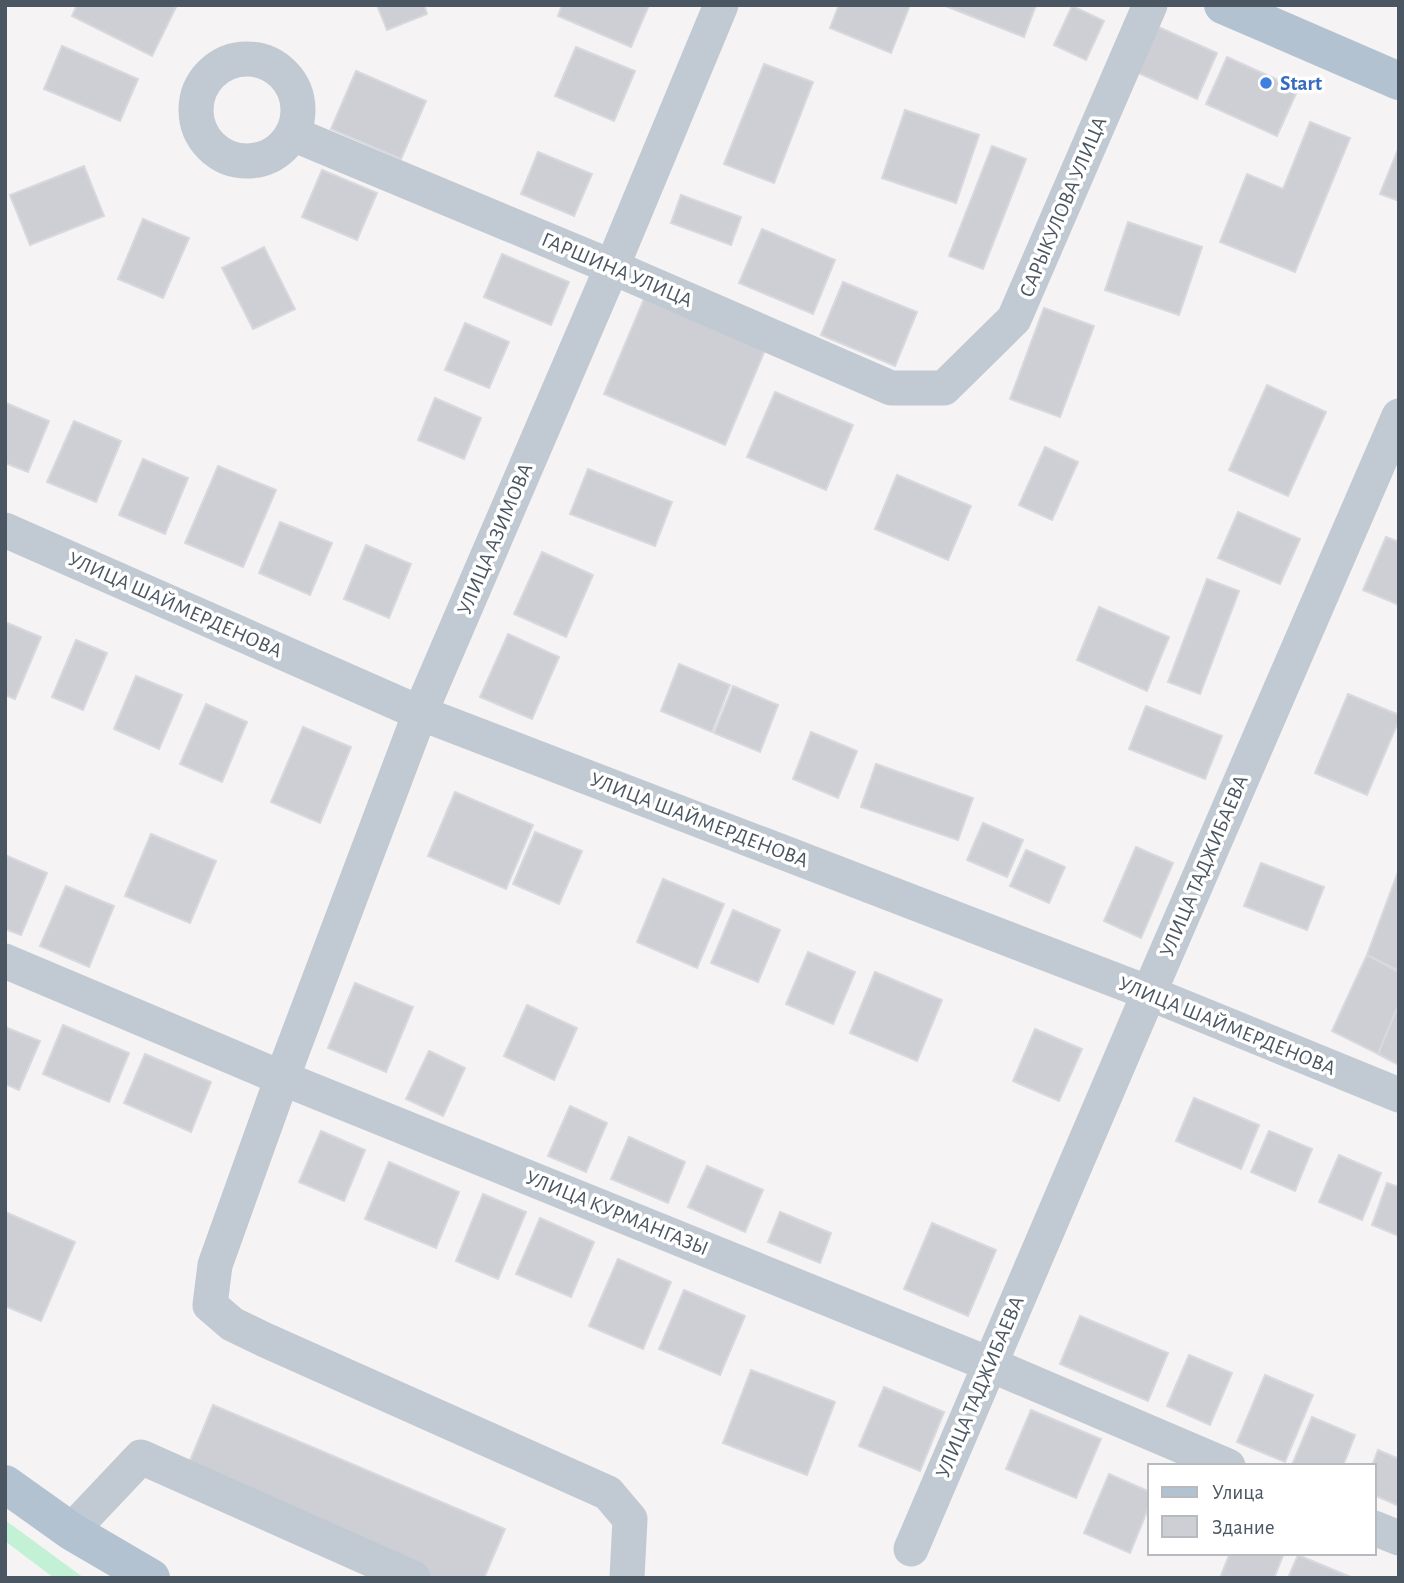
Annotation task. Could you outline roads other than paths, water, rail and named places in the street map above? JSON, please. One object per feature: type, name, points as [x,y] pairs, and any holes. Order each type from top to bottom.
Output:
[{"type":"main road","points":[[1223,5],[1399,81]]},
{"type":"main road","points":[[5,1484],[71,1531],[151,1578]]},
{"type":"street","name":"УЛИЦА АЗИМОВА","points":[[627,1578],[630,1519],[608,1493],[265,1340],[232,1324],[210,1305],[215,1265],[282,1078],[420,713],[612,267],[721,5]]},
{"type":"street","name":"САРЫКУЛОВА УЛИЦА","points":[[944,388],[1014,319],[1150,5]]},
{"type":"street","name":"ГАРШИНА УЛИЦА","points":[[293,134],[612,267],[891,388],[944,388]]},
{"type":"street","name":"УЛИЦА ТАДЖИБАЕВА","points":[[911,1549],[1399,416]]},
{"type":"street","name":"УЛИЦА ШАЙМЕРДЕНОВА","points":[[5,530],[420,713],[1149,993],[1399,1095]]},
{"type":"street","name":"УЛИЦА КУРМАНГАЗЫ","points":[[5,961],[282,1078],[989,1364],[1223,1464]]},
{"type":"street","points":[[71,1531],[141,1457],[413,1578]]},
{"type":"street","points":[[1376,1529],[1399,1538]]},
{"type":"place","name":"Start","points":[[1266,83]]}]
